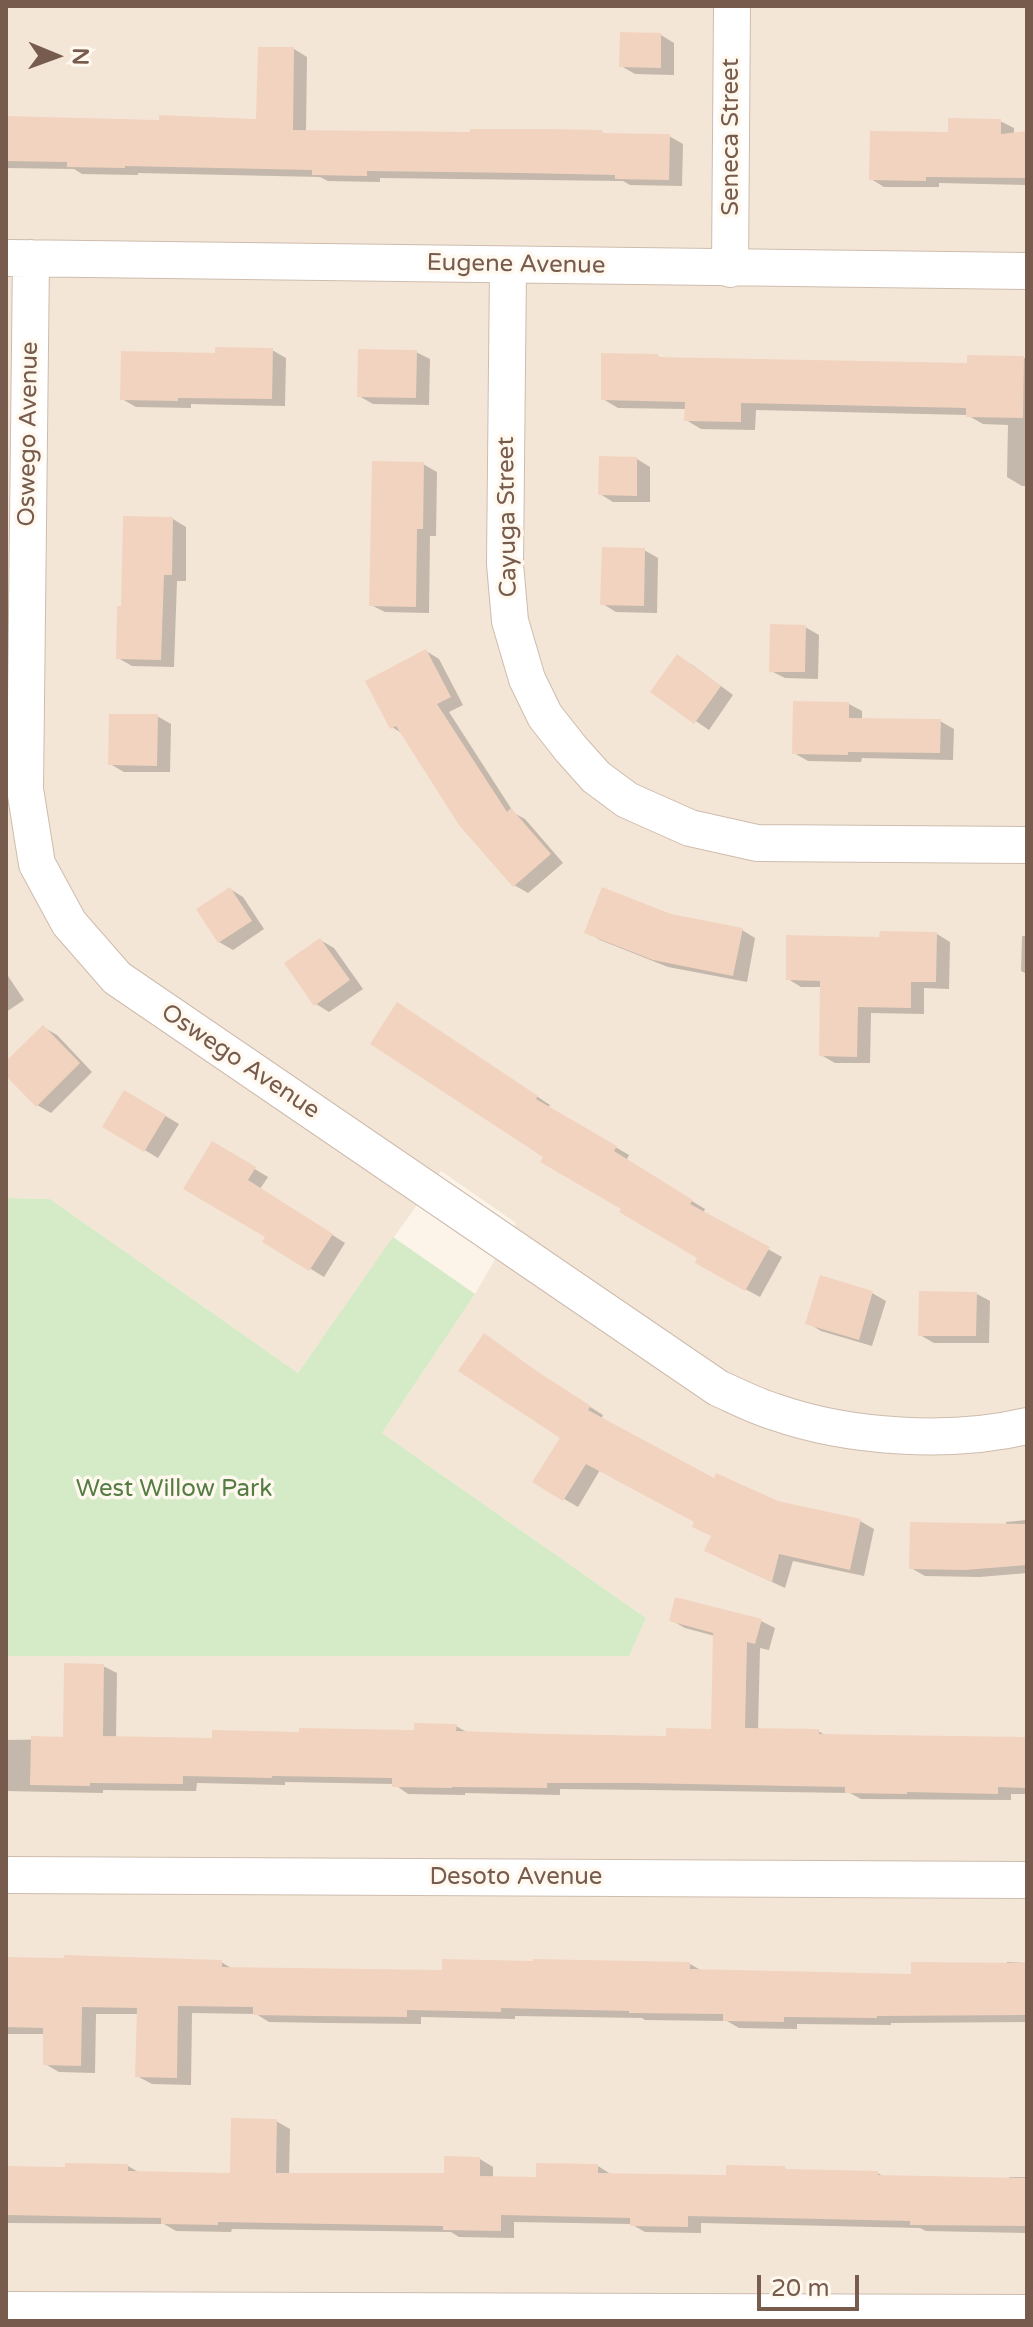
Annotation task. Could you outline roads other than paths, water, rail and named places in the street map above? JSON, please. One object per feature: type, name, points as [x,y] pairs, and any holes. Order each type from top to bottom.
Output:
[{"type":"street","name":"Seneca Street","points":[[730,269],[732,6]]},
{"type":"street","name":"Eugene Avenue","points":[[18,258],[1027,271]]},
{"type":"street","name":"Oswego Avenue","points":[[18,258],[25,789],[37,864],[69,923],[117,978],[718,1388],[775,1413],[903,1437],[966,1435],[1027,1426]]},
{"type":"street","name":"Cayuga Street","points":[[508,266],[505,564],[510,621],[527,679],[545,716],[596,777],[627,800],[690,828],[757,843],[1027,845]]},
{"type":"street","name":"Desoto Avenue","points":[[6,1875],[1027,1880]]},
{"type":"street","points":[[6,2310],[1027,2313]]},
{"type":"park label","name":"West Willow Park","points":[[174,1490]]}]
